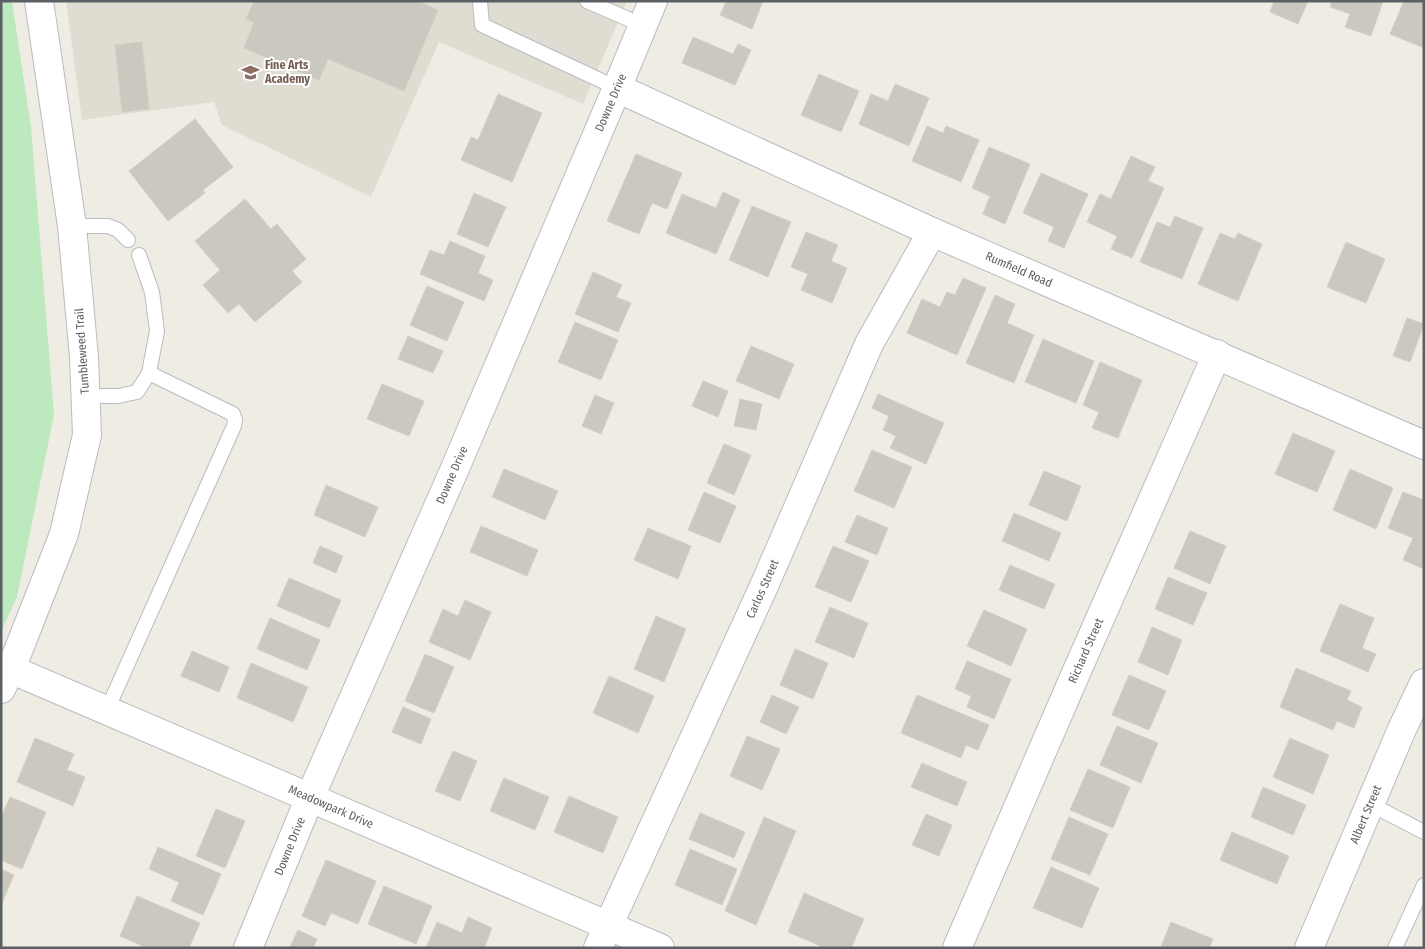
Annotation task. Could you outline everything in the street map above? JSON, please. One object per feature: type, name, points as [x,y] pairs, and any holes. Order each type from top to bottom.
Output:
[{"type":"street","name":"Tumbleweed Trail","points":[[5,674],[64,534],[87,435],[84,356],[72,226],[39,1]]},
{"type":"street","name":"Downe Drive","points":[[248,948],[310,797],[453,473],[617,88],[647,13]]},
{"type":"street","name":"Rumfield Road","points":[[617,88],[932,232],[1424,445]]},
{"type":"street","name":"Carlos Street","points":[[603,936],[764,586],[869,344],[932,232]]},
{"type":"street","name":"Richard Street","points":[[957,948],[1217,354]]},
{"type":"street","name":"Meadowpark Drive","points":[[5,674],[106,710],[310,797],[603,936],[660,948]]},
{"type":"street","name":"Albert Street","points":[[1309,948],[1402,729],[1424,683]]},
{"type":"lane","points":[[480,1],[482,25],[617,88]]},
{"type":"lane","points":[[587,1],[647,13]]},
{"type":"lane","points":[[72,226],[108,226],[118,230],[128,240]]},
{"type":"lane","points":[[85,396],[118,396],[137,392],[149,373],[157,331],[152,292],[139,256]]},
{"type":"lane","points":[[106,710],[236,420],[233,414],[149,373]]},
{"type":"lane","points":[[1370,804],[1424,832]]},
{"type":"lane","points":[[1395,948],[1424,885]]},
{"type":"shaded area","name":"Fine Arts Academy","points":[[66,1],[627,1],[583,104],[439,42],[371,197],[222,125],[214,102],[82,120]]},
{"type":"green space","points":[[1,1],[12,1],[31,127],[54,415],[17,597],[1,631]]},
{"type":"building","points":[[254,1],[417,1],[438,10],[404,91],[328,59],[319,80],[244,48],[254,22],[246,19]]},
{"type":"building","points":[[724,1],[763,1],[752,29],[720,15],[726,2]]},
{"type":"building","points":[[1274,1],[1308,1],[1298,24],[1270,12]]},
{"type":"building","points":[[1332,1],[1383,1],[1371,36],[1345,27],[1350,14],[1330,7]]},
{"type":"building","points":[[1404,1],[1424,1],[1424,48],[1390,34]]},
{"type":"building","points":[[693,37],[733,54],[738,44],[751,50],[735,85],[682,63]]},
{"type":"building","points":[[142,42],[149,109],[122,112],[115,45]]},
{"type":"building","points":[[819,74],[859,91],[841,132],[801,115]]},
{"type":"building","points":[[895,84],[929,98],[909,146],[859,124],[871,94],[888,101]]},
{"type":"building","points":[[498,94],[542,113],[512,182],[461,160],[471,137],[478,140]]},
{"type":"building","points":[[195,119],[233,167],[203,190],[205,193],[168,221],[129,171]]},
{"type":"building","points":[[927,126],[943,133],[946,126],[979,140],[961,182],[912,161]]},
{"type":"building","points":[[989,147],[1030,164],[1005,224],[983,214],[990,196],[972,188]]},
{"type":"building","points":[[636,154],[682,173],[667,209],[652,203],[639,234],[607,221]]},
{"type":"building","points":[[1131,156],[1155,167],[1148,181],[1164,188],[1132,258],[1111,249],[1117,236],[1087,222],[1100,194],[1111,199]]},
{"type":"building","points":[[1041,173],[1088,194],[1064,248],[1048,241],[1054,227],[1023,213]]},
{"type":"building","points":[[723,192],[740,200],[716,254],[666,233],[682,194],[716,208]]},
{"type":"building","points":[[474,193],[506,207],[488,247],[457,234]]},
{"type":"building","points":[[245,199],[271,229],[277,224],[306,259],[292,271],[302,282],[255,322],[239,304],[228,313],[203,285],[220,270],[195,241]]},
{"type":"building","points":[[752,206],[791,222],[768,277],[729,260]]},
{"type":"building","points":[[1175,216],[1203,228],[1182,279],[1140,262],[1157,222],[1170,227]]},
{"type":"building","points":[[806,232],[838,245],[831,261],[847,268],[832,303],[801,290],[808,274],[791,267]]},
{"type":"building","points":[[1220,233],[1235,239],[1238,233],[1262,244],[1238,301],[1198,284]]},
{"type":"building","points":[[450,241],[485,256],[478,273],[493,280],[484,301],[420,274],[430,250],[444,255]]},
{"type":"building","points":[[1346,242],[1385,259],[1366,303],[1327,287]]},
{"type":"building","points":[[593,272],[622,285],[616,297],[631,303],[618,332],[575,314]]},
{"type":"building","points":[[963,278],[986,288],[957,355],[907,333],[922,299],[940,307],[947,292],[955,295]]},
{"type":"building","points":[[427,286],[464,302],[447,341],[410,325]]},
{"type":"building","points":[[995,295],[1015,304],[1007,323],[1034,335],[1014,383],[966,363]]},
{"type":"building","points":[[1407,318],[1424,324],[1410,362],[1393,356]]},
{"type":"building","points":[[575,322],[618,340],[601,380],[558,362]]},
{"type":"building","points":[[408,336],[443,351],[433,373],[398,359]]},
{"type":"building","points":[[1043,339],[1094,361],[1076,403],[1025,382]]},
{"type":"building","points":[[751,346],[794,364],[779,399],[736,381]]},
{"type":"building","points":[[1100,362],[1142,380],[1118,438],[1092,428],[1099,412],[1083,405]]},
{"type":"building","points":[[703,381],[728,391],[718,417],[692,406]]},
{"type":"building","points":[[382,384],[424,401],[409,436],[367,419]]},
{"type":"building","points":[[878,394],[944,423],[926,464],[890,448],[896,436],[883,430],[889,416],[872,408]]},
{"type":"building","points":[[595,395],[614,403],[601,434],[582,426]]},
{"type":"building","points":[[740,399],[762,404],[756,430],[734,426]]},
{"type":"building","points":[[1293,433],[1335,451],[1317,492],[1275,474]]},
{"type":"building","points":[[724,444],[751,455],[734,495],[707,483]]},
{"type":"building","points":[[872,450],[912,467],[894,508],[854,491]]},
{"type":"building","points":[[504,469],[558,491],[545,520],[492,497]]},
{"type":"building","points":[[1350,469],[1393,488],[1376,529],[1333,510]]},
{"type":"building","points":[[1044,471],[1081,486],[1067,521],[1029,505]]},
{"type":"building","points":[[326,485],[378,507],[365,537],[314,515]]},
{"type":"building","points":[[704,492],[736,506],[720,543],[688,530]]},
{"type":"building","points":[[1403,492],[1424,500],[1424,569],[1403,560],[1413,538],[1388,528]]},
{"type":"building","points":[[1014,513],[1061,533],[1049,561],[1002,541]]},
{"type":"building","points":[[857,515],[888,528],[877,555],[845,542]]},
{"type":"building","points":[[481,526],[538,550],[527,576],[470,552]]},
{"type":"building","points":[[648,528],[691,546],[678,579],[634,560]]},
{"type":"building","points":[[1190,531],[1226,546],[1210,584],[1174,568]]},
{"type":"building","points":[[320,546],[343,556],[336,573],[313,563]]},
{"type":"building","points":[[833,546],[869,561],[851,602],[815,587]]},
{"type":"building","points":[[1010,565],[1055,584],[1044,609],[999,590]]},
{"type":"building","points":[[1168,577],[1207,593],[1193,625],[1155,609]]},
{"type":"building","points":[[289,578],[341,600],[329,628],[277,606]]},
{"type":"building","points":[[465,600],[491,612],[470,660],[429,642],[443,609],[458,616]]},
{"type":"building","points":[[1340,604],[1374,618],[1362,648],[1376,654],[1368,672],[1320,651]]},
{"type":"building","points":[[830,607],[868,623],[854,658],[815,642]]},
{"type":"building","points":[[984,610],[1027,629],[1011,666],[967,646]]},
{"type":"building","points":[[656,616],[686,629],[664,682],[634,669]]},
{"type":"building","points":[[270,618],[320,640],[307,670],[257,649]]},
{"type":"building","points":[[1152,627],[1182,640],[1168,675],[1138,662]]},
{"type":"building","points":[[795,649],[828,663],[813,699],[780,685]]},
{"type":"building","points":[[192,651],[229,667],[219,692],[181,676]]},
{"type":"building","points":[[425,654],[454,667],[434,713],[405,701]]},
{"type":"building","points":[[967,661],[1011,679],[994,719],[967,707],[971,696],[955,689]]},
{"type":"building","points":[[251,663],[308,687],[293,722],[237,698]]},
{"type":"building","points":[[1296,668],[1351,691],[1347,700],[1362,707],[1354,728],[1337,721],[1333,730],[1280,707]]},
{"type":"building","points":[[1129,675],[1166,691],[1149,730],[1112,715]]},
{"type":"building","points":[[609,676],[654,696],[638,733],[593,713]]},
{"type":"building","points":[[772,695],[799,707],[786,734],[760,722]]},
{"type":"building","points":[[917,695],[989,725],[978,750],[966,745],[961,758],[901,733]]},
{"type":"building","points":[[403,707],[431,719],[421,744],[392,732]]},
{"type":"building","points":[[1117,726],[1158,743],[1141,783],[1100,765]]},
{"type":"building","points":[[747,736],[780,749],[762,790],[730,776]]},
{"type":"building","points":[[35,738],[74,754],[67,770],[85,777],[73,806],[17,782]]},
{"type":"building","points":[[1290,738],[1329,755],[1313,794],[1273,777]]},
{"type":"building","points":[[453,751],[477,761],[460,801],[435,791]]},
{"type":"building","points":[[922,763],[967,782],[957,806],[911,787]]},
{"type":"building","points":[[1088,769],[1130,787],[1113,828],[1070,810]]},
{"type":"building","points":[[504,778],[549,797],[535,830],[490,811]]},
{"type":"building","points":[[1263,787],[1306,805],[1293,835],[1251,817]]},
{"type":"building","points":[[569,796],[618,817],[603,853],[554,832]]},
{"type":"building","points":[[10,797],[46,812],[22,869],[1,860],[1,818]]},
{"type":"building","points":[[216,809],[245,821],[225,868],[196,856]]},
{"type":"building","points":[[700,813],[745,832],[734,858],[689,839]]},
{"type":"building","points":[[926,814],[952,825],[939,856],[912,845]]},
{"type":"building","points":[[764,817],[796,831],[756,925],[725,911]]},
{"type":"building","points":[[1069,817],[1108,834],[1090,875],[1051,859]]},
{"type":"building","points":[[1232,832],[1289,856],[1277,884],[1220,860]]},
{"type":"building","points":[[158,847],[221,874],[203,915],[171,901],[179,882],[149,869]]},
{"type":"building","points":[[690,849],[737,869],[722,905],[675,885]]},
{"type":"building","points":[[326,860],[376,881],[358,924],[331,913],[325,926],[302,916]]},
{"type":"building","points":[[1051,867],[1099,888],[1082,928],[1033,908]]},
{"type":"building","points":[[1,869],[14,875],[1,905]]},
{"type":"building","points":[[384,886],[432,906],[416,944],[368,924]]},
{"type":"building","points":[[804,893],[864,919],[851,948],[825,948],[788,932]]},
{"type":"building","points":[[137,896],[200,923],[189,948],[147,948],[120,936]]},
{"type":"building","points":[[468,917],[492,928],[484,948],[426,948],[437,922],[462,933]]},
{"type":"building","points":[[1171,922],[1213,939],[1209,948],[1161,947]]},
{"type":"building","points":[[298,930],[317,939],[313,948],[290,947]]},
{"type":"place","name":"Fine Arts Academy","points":[[251,72]]}]
